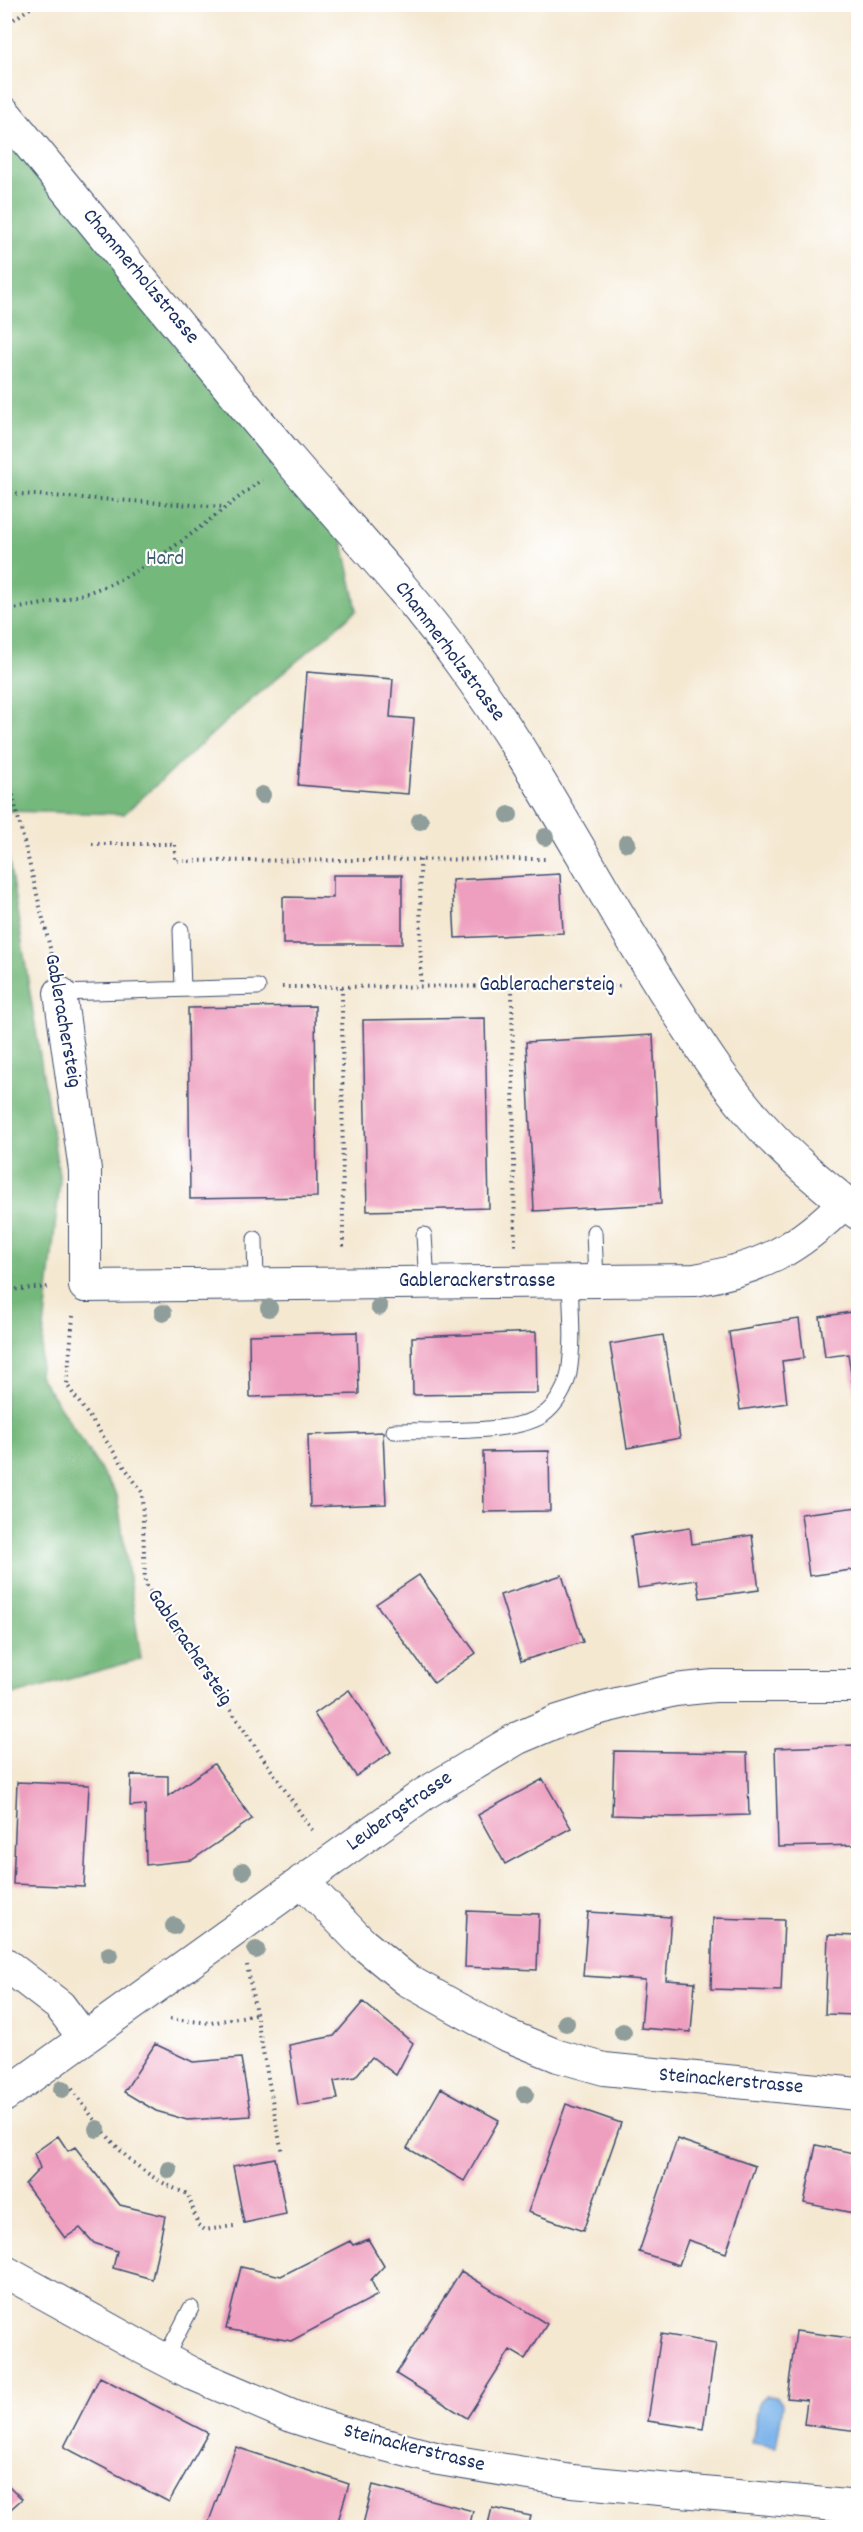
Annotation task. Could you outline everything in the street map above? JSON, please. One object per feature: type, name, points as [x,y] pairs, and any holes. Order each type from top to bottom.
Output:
[{"type":"street","name":"Chammerholzstrasse","points":[[4,113],[290,459],[408,596],[463,666],[524,755],[656,978],[705,1054],[765,1130],[852,1208]]},
{"type":"street","name":"Gablerachersteig","points":[[60,993],[85,1170],[81,1286]]},
{"type":"street","name":"Gablerackerstrasse","points":[[81,1286],[695,1280],[729,1274],[760,1264],[787,1250],[852,1208]]},
{"type":"street","name":"Leubergstrasse","points":[[4,2096],[424,1794],[518,1738],[564,1719],[636,1698],[702,1687],[858,1686]]},
{"type":"street","name":"Steinackerstrasse","points":[[302,1881],[362,1943],[407,1980],[504,2034],[558,2056],[604,2069],[858,2094]]},
{"type":"street","points":[[4,1963],[60,2006],[84,2038]]},
{"type":"street","name":"Steinackerstrasse","points":[[4,2271],[164,2360],[294,2417],[370,2441],[439,2459],[572,2481],[858,2507]]},
{"type":"lane","points":[[181,930],[183,989]]},
{"type":"lane","points":[[60,993],[258,987]]},
{"type":"lane","points":[[394,1431],[479,1429],[521,1423],[543,1415],[558,1399],[568,1375],[583,1281],[594,1232]]},
{"type":"lane","points":[[424,1235],[427,1282]]},
{"type":"lane","points":[[255,1239],[256,1284]]},
{"type":"lane","points":[[164,2360],[191,2308]]},
{"type":"path","points":[[4,26],[36,4]]},
{"type":"path","points":[[4,620],[6,610],[72,598],[121,580],[167,550],[290,459]]},
{"type":"path","points":[[4,493],[225,507]]},
{"type":"path","name":"Gablerachersteig","points":[[4,760],[60,993]]},
{"type":"path","points":[[92,844],[176,843],[175,861],[526,860]]},
{"type":"path","points":[[420,860],[421,986]]},
{"type":"path","name":"Gablerachersteig","points":[[258,987],[630,986],[656,978]]},
{"type":"path","points":[[512,986],[515,1282]]},
{"type":"path","points":[[342,987],[343,1283]]},
{"type":"path","points":[[4,1290],[81,1286]]},
{"type":"path","name":"Gablerachersteig","points":[[81,1286],[67,1385],[141,1492],[145,1584],[331,1860]]},
{"type":"path","points":[[233,1932],[243,1947],[282,2153]]},
{"type":"path","points":[[146,1994],[166,2018],[180,2021],[211,2022],[255,2014]]},
{"type":"path","points":[[52,2062],[108,2140],[134,2165],[166,2186],[188,2194],[198,2225],[205,2230],[234,2226]]},
{"type":"green space","name":"Hard","points":[[4,113],[337,514],[357,610],[231,717],[124,814],[5,811]]},
{"type":"green space","points":[[5,836],[60,1181],[39,1375],[117,1495],[141,1659],[5,1697]]},
{"type":"water","points":[[766,2396],[776,2397],[783,2404],[776,2447],[752,2443],[759,2402]]},
{"type":"building","points":[[307,672],[393,679],[390,717],[414,719],[408,794],[298,785]]},
{"type":"building","points":[[560,874],[563,933],[455,938],[452,880]]},
{"type":"building","points":[[333,875],[402,875],[402,944],[283,944],[283,897],[333,898]]},
{"type":"building","points":[[315,1006],[317,1197],[190,1199],[188,1008]]},
{"type":"building","points":[[485,1018],[489,1208],[367,1211],[363,1020]]},
{"type":"building","points":[[653,1035],[661,1204],[534,1211],[526,1042]]},
{"type":"building","points":[[858,1311],[858,1392],[854,1393],[848,1354],[825,1357],[820,1317]]},
{"type":"building","points":[[799,1319],[804,1358],[782,1361],[787,1403],[740,1410],[729,1332]]},
{"type":"building","points":[[357,1332],[359,1394],[250,1397],[249,1335]]},
{"type":"building","points":[[536,1332],[537,1393],[413,1395],[412,1337]]},
{"type":"building","points":[[663,1335],[680,1438],[627,1448],[610,1344]]},
{"type":"building","points":[[383,1432],[386,1504],[310,1507],[308,1435]]},
{"type":"building","points":[[549,1451],[550,1511],[484,1512],[483,1452]]},
{"type":"building","points":[[858,1507],[858,1569],[809,1576],[801,1514]]},
{"type":"building","points":[[690,1527],[692,1544],[752,1535],[759,1590],[700,1598],[697,1580],[638,1588],[631,1536]]},
{"type":"building","points":[[419,1575],[476,1653],[434,1683],[376,1604]]},
{"type":"building","points":[[562,1575],[583,1642],[521,1661],[500,1595]]},
{"type":"building","points":[[349,1690],[391,1752],[356,1776],[314,1714]]},
{"type":"building","points":[[855,1745],[858,1845],[778,1847],[775,1748]]},
{"type":"building","points":[[614,1751],[747,1753],[749,1815],[674,1817],[612,1815]]},
{"type":"building","points":[[214,1764],[252,1819],[192,1860],[146,1865],[145,1805],[130,1806],[131,1775],[168,1776],[168,1796]]},
{"type":"building","points":[[543,1779],[571,1828],[505,1864],[478,1815]]},
{"type":"building","points":[[17,1782],[89,1785],[84,1887],[13,1884]]},
{"type":"building","points":[[467,1911],[539,1914],[537,1970],[465,1967]]},
{"type":"building","points":[[588,1912],[671,1917],[666,1980],[695,1982],[691,2032],[641,2028],[645,1980],[583,1976]]},
{"type":"building","points":[[713,1918],[784,1920],[781,1991],[711,1989]]},
{"type":"building","points":[[828,1935],[858,1936],[858,2015],[825,2014]]},
{"type":"building","points":[[363,2002],[413,2043],[396,2075],[372,2057],[355,2077],[334,2081],[338,2099],[298,2106],[289,2045],[334,2036]]},
{"type":"building","points":[[155,2044],[193,2062],[241,2058],[251,2116],[187,2120],[156,2111],[124,2092]]},
{"type":"building","points":[[441,2088],[499,2120],[464,2181],[407,2148]]},
{"type":"building","points":[[566,2104],[621,2123],[583,2231],[528,2212]]},
{"type":"building","points":[[58,2136],[68,2151],[75,2147],[120,2205],[165,2216],[152,2279],[113,2268],[117,2251],[94,2243],[80,2228],[65,2238],[25,2184],[40,2168],[34,2153]]},
{"type":"building","points":[[677,2139],[755,2166],[726,2253],[688,2240],[679,2265],[639,2252]]},
{"type":"building","points":[[816,2145],[858,2154],[858,2214],[804,2203]]},
{"type":"building","points":[[275,2158],[286,2214],[244,2223],[233,2166]]},
{"type":"building","points":[[368,2239],[384,2266],[371,2280],[378,2295],[291,2341],[226,2329],[241,2267],[281,2276],[350,2241],[353,2245]]},
{"type":"building","points":[[461,2271],[547,2324],[525,2359],[510,2350],[467,2418],[396,2374]]},
{"type":"building","points":[[796,2331],[858,2339],[858,2431],[804,2424],[807,2400],[787,2398]]},
{"type":"building","points":[[661,2334],[716,2343],[703,2429],[648,2421]]},
{"type":"building","points":[[100,2377],[208,2433],[169,2502],[64,2447]]},
{"type":"building","points":[[236,2447],[349,2484],[336,2528],[220,2528],[208,2524]]},
{"type":"building","points":[[4,2481],[22,2499],[4,2515]]},
{"type":"building","points":[[373,2485],[473,2511],[469,2528],[362,2528]]},
{"type":"building","points":[[492,2508],[531,2516],[528,2528],[487,2528]]}]
